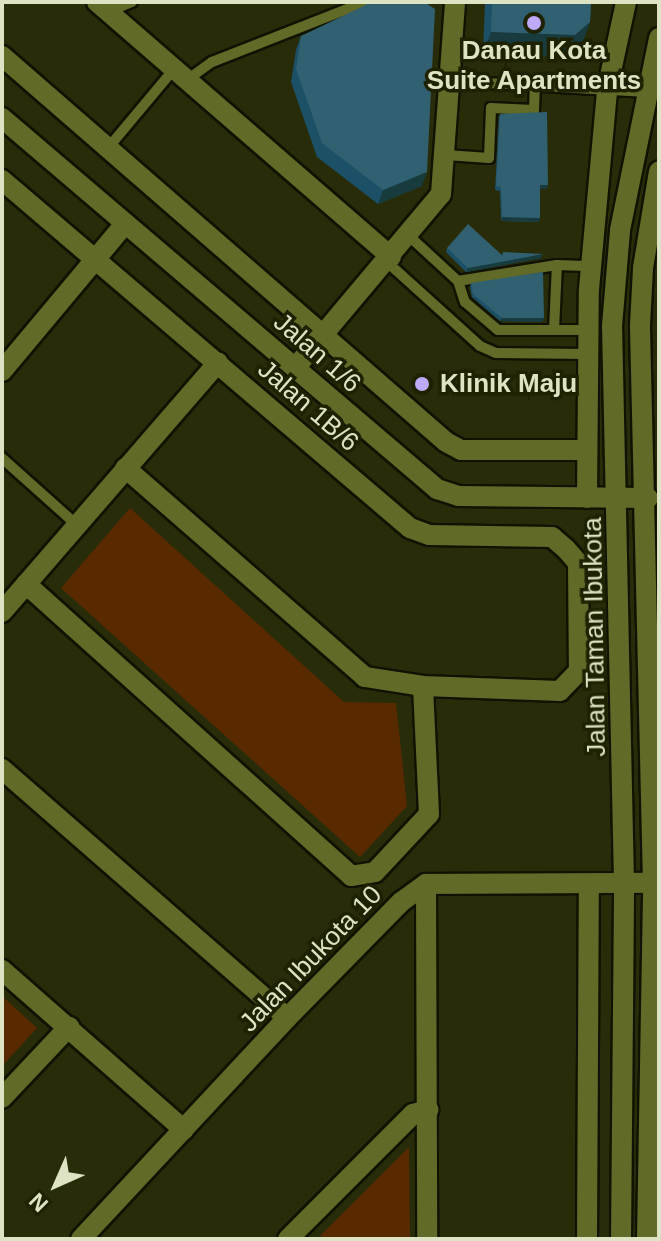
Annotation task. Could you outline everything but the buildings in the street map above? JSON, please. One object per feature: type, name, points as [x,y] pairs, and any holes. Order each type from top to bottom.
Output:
[{"type":"street","points":[[295,368],[389,260],[441,194],[452,81],[455,2]]},
{"type":"street","points":[[587,498],[588,330],[592,266],[607,90],[626,2]]},
{"type":"street","points":[[102,7],[389,260]]},
{"type":"street","name":"Jalan Taman Ibukota","points":[[621,1239],[624,883],[613,298],[632,163],[659,38]]},
{"type":"street","points":[[2,56],[461,450],[587,450]]},
{"type":"street","name":"Jalan 1/6","points":[[2,118],[437,489],[458,496],[648,498]]},
{"type":"street","points":[[632,163],[659,168]]},
{"type":"street","name":"Jalan Taman Ibukota","points":[[647,1239],[653,1196],[655,719],[640,298],[659,168]]},
{"type":"street","name":"Jalan 1B/6","points":[[2,180],[410,528],[429,535],[552,537],[578,563],[579,671],[560,691],[423,686],[354,671],[125,468]]},
{"type":"street","points":[[2,371],[125,224]]},
{"type":"street","points":[[2,612],[218,363]]},
{"type":"street","points":[[26,584],[351,876],[375,872],[429,814],[423,686]]},
{"type":"street","points":[[2,769],[287,1018]]},
{"type":"street","points":[[427,1239],[426,884],[653,883]]},
{"type":"street","name":"Jalan Ibukota 10","points":[[81,1239],[287,1018],[401,902],[426,884]]},
{"type":"street","points":[[587,1239],[589,884]]},
{"type":"street","points":[[2,970],[184,1130]]},
{"type":"street","points":[[2,1098],[69,1027]]},
{"type":"street","points":[[288,1239],[309,1230],[413,1114],[428,1110]]},
{"type":"lane","points":[[102,7],[132,2]]},
{"type":"lane","points":[[108,148],[180,74],[365,2]]},
{"type":"lane","points":[[452,81],[647,92]]},
{"type":"lane","points":[[446,155],[489,158],[491,108],[534,110],[535,85]]},
{"type":"lane","points":[[409,236],[458,281],[465,302],[498,330],[588,330]]},
{"type":"lane","points":[[389,260],[488,350],[588,354]]},
{"type":"lane","points":[[554,330],[557,265]]},
{"type":"lane","points":[[458,281],[557,265],[592,266]]},
{"type":"lane","points":[[2,458],[77,525]]},
{"type":"shaded area","points":[[130,508],[344,702],[396,703],[407,806],[360,857],[61,588]]},
{"type":"shaded area","points":[[2,996],[37,1028],[2,1066]]},
{"type":"shaded area","points":[[409,1147],[410,1239],[321,1239],[321,1235]]},
{"type":"place","name":"Danau Kota Suite Apartments","points":[[534,23]]},
{"type":"place","name":"Klinik Maju","points":[[422,384]]}]
